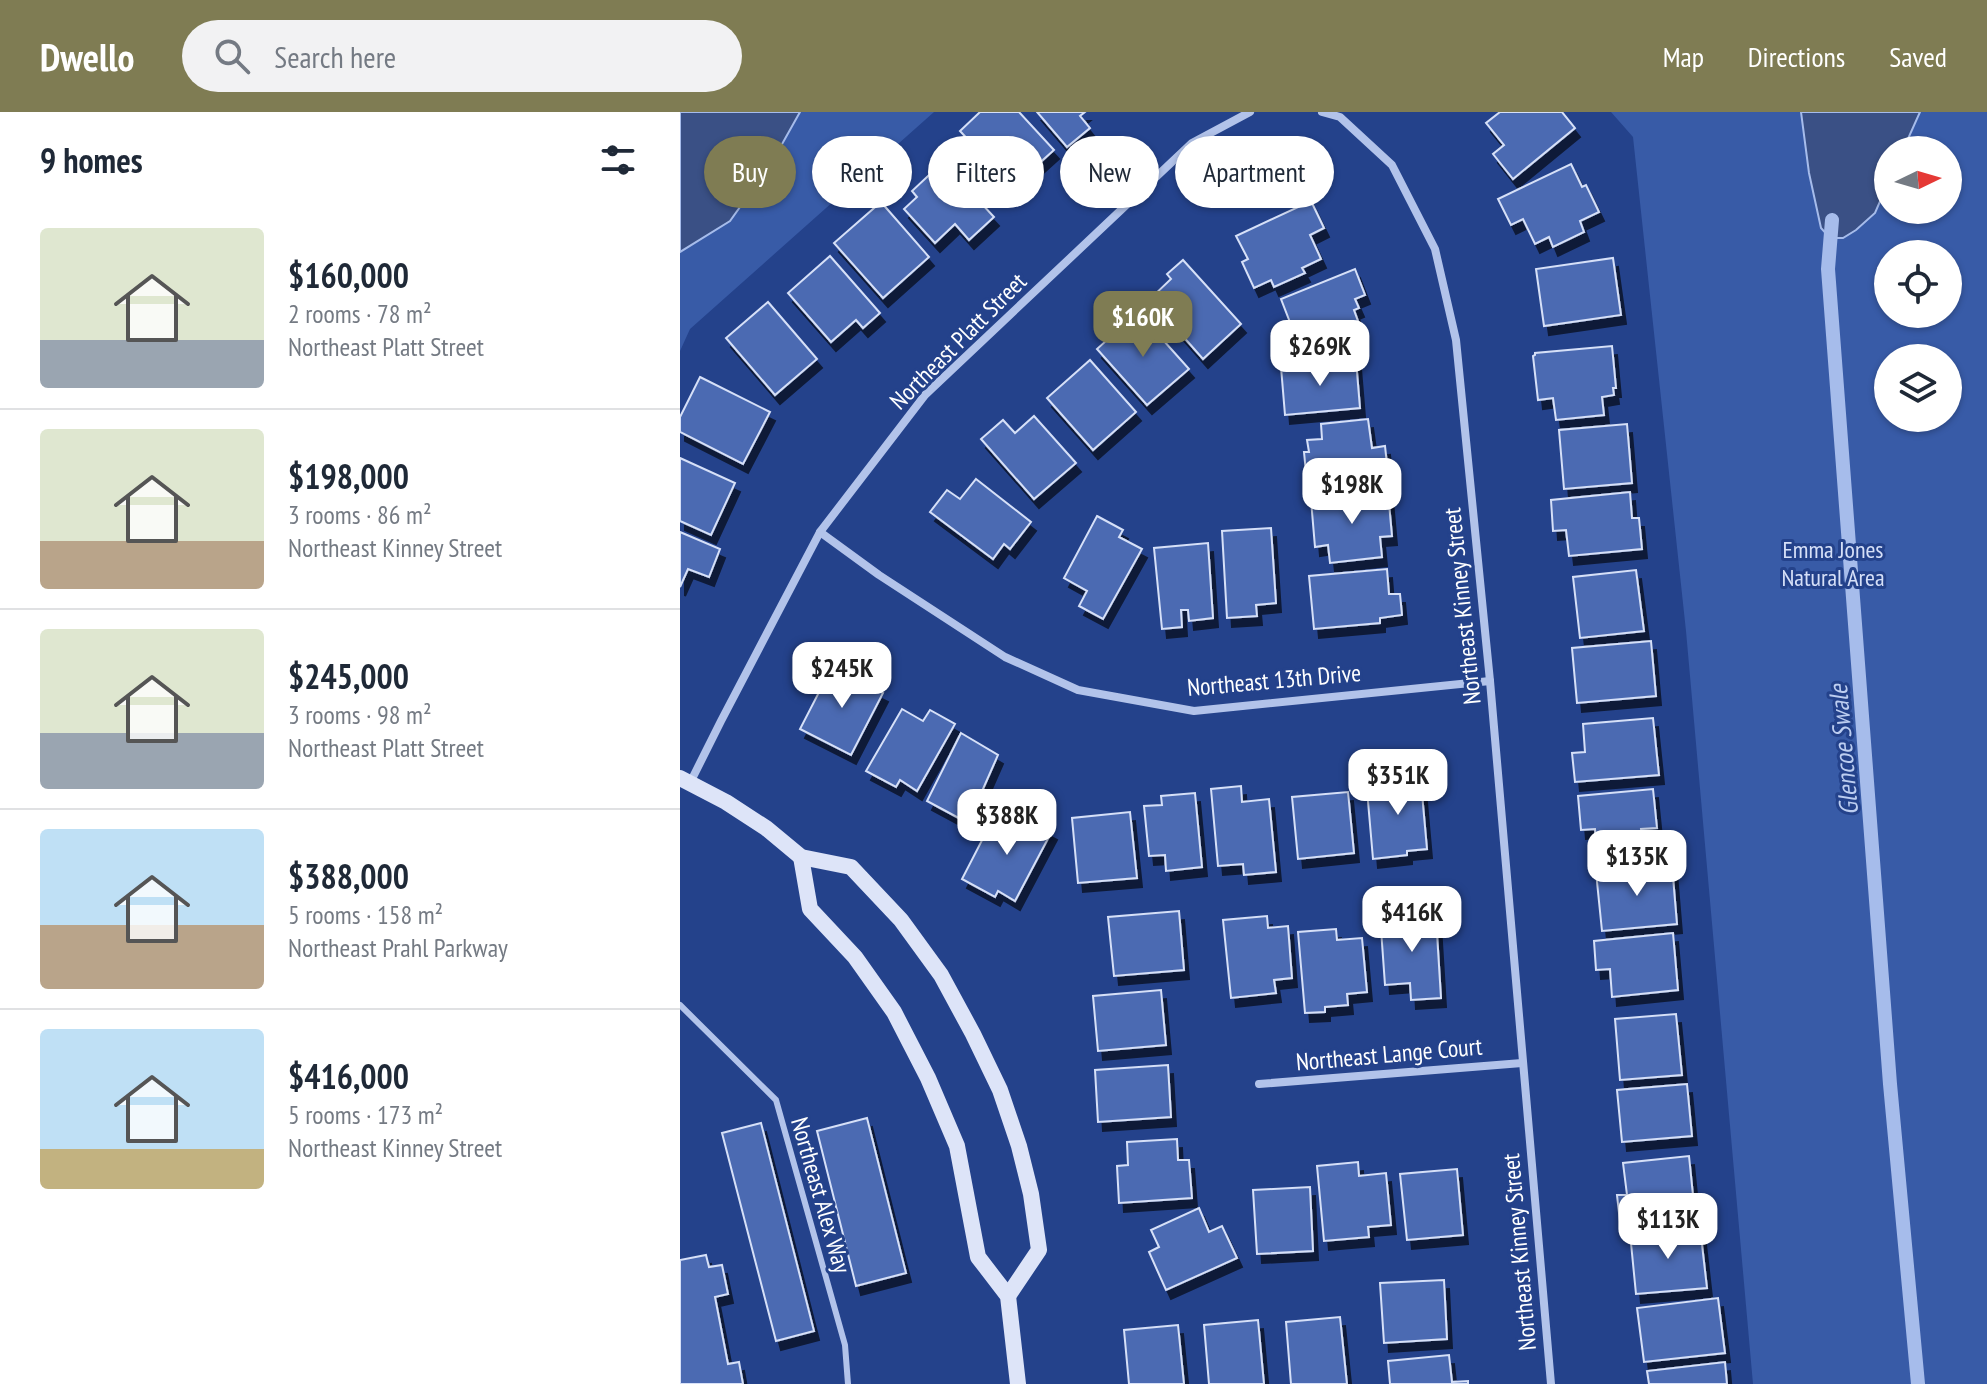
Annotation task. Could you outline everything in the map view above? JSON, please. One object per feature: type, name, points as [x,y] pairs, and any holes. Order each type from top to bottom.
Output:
[{"type":"street","name":"Northeast Platt Street","points":[[685,781],[721,721],[820,532],[925,395],[1192,143],[1250,112]]},
{"type":"street","name":"Northeast Kinney Street","points":[[1322,112],[1340,117],[1392,165],[1435,249],[1456,340],[1490,681],[1551,1384]]},
{"type":"street","name":"Northeast 13th Drive","points":[[820,532],[879,575],[1005,657],[1078,690],[1194,711],[1490,681]]},
{"type":"street","points":[[685,781],[766,828],[801,857],[851,867],[901,920],[941,975],[993,1076],[1019,1146],[1031,1194],[1039,1250],[1008,1296]]},
{"type":"street","points":[[801,857],[810,909],[855,957],[894,1012],[928,1078],[957,1146],[978,1257],[1008,1296],[1018,1384]]},
{"type":"street","name":"Northeast Lange Court","points":[[1259,1084],[1522,1063]]},
{"type":"lane","name":"Northeast Alex Way","points":[[680,1005],[776,1100],[845,1345],[848,1384]]},
{"type":"green space","points":[[680,112],[934,112],[907,136],[812,136],[812,208],[826,208],[690,329],[680,351]]},
{"type":"green space","name":"Emma Jones Natural Area","points":[[1611,112],[1987,112],[1987,1384],[1753,1384],[1686,631],[1633,137]]},
{"type":"shaded area","points":[[680,112],[800,112],[787,136],[704,136],[704,208],[739,208],[730,221],[680,252]]},
{"type":"shaded area","points":[[1801,112],[1920,112],[1909,136],[1874,136],[1874,214],[1843,238],[1830,238],[1821,228],[1809,173]]},
{"type":"building","points":[[980,112],[1019,112],[1041,136],[965,136],[960,131]]},
{"type":"building","points":[[1037,112],[1085,112],[1080,116],[1090,128],[1080,136],[1060,136],[1060,139]]},
{"type":"building","points":[[1500,112],[1562,112],[1575,128],[1513,179],[1493,154],[1504,145],[1486,123]]},
{"type":"building","points":[[1044,139],[1054,150],[1044,159]]},
{"type":"building","points":[[1571,164],[1599,212],[1580,221],[1584,232],[1553,247],[1549,237],[1535,244],[1523,219],[1511,225],[1498,199]]},
{"type":"building","points":[[928,176],[928,208],[986,208],[994,217],[969,240],[955,224],[935,243],[904,209],[912,208],[912,202],[917,197],[912,191]]},
{"type":"building","points":[[874,208],[886,208],[929,257],[883,298],[834,243]]},
{"type":"building","points":[[1296,208],[1314,208],[1324,228],[1310,235],[1321,259],[1302,268],[1305,273],[1274,287],[1271,280],[1254,288],[1242,262],[1248,259],[1236,236]]},
{"type":"building","points":[[830,256],[880,313],[863,328],[856,320],[831,342],[788,293]]},
{"type":"building","points":[[1613,258],[1621,315],[1544,326],[1536,269]]},
{"type":"building","points":[[1183,260],[1241,324],[1203,359],[1150,299],[1171,279],[1167,274]]},
{"type":"building","points":[[1355,269],[1365,295],[1355,299],[1359,308],[1354,310],[1362,332],[1314,351],[1309,339],[1298,343],[1281,299]]},
{"type":"building","points":[[768,302],[817,359],[775,395],[726,338]]},
{"type":"building","points":[[1138,312],[1189,369],[1147,405],[1097,349]]},
{"type":"building","points":[[1612,346],[1616,388],[1613,388],[1614,395],[1602,397],[1604,415],[1556,420],[1553,398],[1538,400],[1535,353]]},
{"type":"building","points":[[1090,360],[1136,412],[1093,450],[1047,398]]},
{"type":"building","points":[[1356,360],[1360,408],[1285,415],[1281,367]]},
{"type":"building","points":[[700,377],[770,412],[743,464],[680,432],[680,417]]},
{"type":"building","points":[[1034,416],[1076,463],[1034,499],[981,439],[1003,420],[1015,433]]},
{"type":"building","points":[[1368,419],[1372,448],[1385,446],[1389,483],[1308,493],[1304,452],[1309,452],[1307,440],[1322,439],[1321,424]]},
{"type":"building","points":[[1627,424],[1632,483],[1564,489],[1559,430]]},
{"type":"building","points":[[680,458],[735,483],[711,535],[680,521]]},
{"type":"building","points":[[976,479],[1031,522],[1010,549],[1004,544],[993,559],[930,512],[947,490],[960,499]]},
{"type":"building","points":[[1388,492],[1392,536],[1380,537],[1382,557],[1330,563],[1328,545],[1315,547],[1311,500]]},
{"type":"building","points":[[1630,492],[1632,518],[1639,518],[1642,549],[1569,556],[1566,530],[1553,531],[1551,500]]},
{"type":"building","points":[[1097,516],[1123,530],[1119,537],[1142,549],[1103,619],[1079,606],[1087,591],[1064,578]]},
{"type":"building","points":[[1271,528],[1276,603],[1256,605],[1257,616],[1227,618],[1222,531]]},
{"type":"building","points":[[680,532],[720,549],[709,577],[688,569],[680,587]]},
{"type":"building","points":[[1208,543],[1213,618],[1189,621],[1188,610],[1181,610],[1182,627],[1162,629],[1154,548]]},
{"type":"building","points":[[1387,569],[1389,594],[1400,594],[1402,615],[1380,618],[1380,623],[1314,629],[1309,576]]},
{"type":"building","points":[[1636,570],[1644,631],[1580,638],[1573,577]]},
{"type":"building","points":[[1651,641],[1656,696],[1577,703],[1572,648]]},
{"type":"building","points":[[833,665],[883,693],[851,755],[800,729]]},
{"type":"building","points":[[902,709],[923,721],[930,710],[955,724],[917,791],[900,780],[896,787],[866,771]]},
{"type":"building","points":[[1653,718],[1659,775],[1575,782],[1572,753],[1585,752],[1583,724]]},
{"type":"building","points":[[961,733],[998,755],[968,823],[927,801]]},
{"type":"building","points":[[1420,771],[1427,849],[1373,859],[1367,790],[1392,788],[1391,774]]},
{"type":"building","points":[[1241,786],[1242,802],[1269,799],[1276,872],[1244,875],[1243,864],[1218,866],[1211,789]]},
{"type":"building","points":[[1653,789],[1657,828],[1641,829],[1643,851],[1597,856],[1595,829],[1581,830],[1578,796]]},
{"type":"building","points":[[1348,792],[1354,853],[1298,859],[1292,797]]},
{"type":"building","points":[[1195,793],[1202,867],[1166,871],[1165,855],[1149,856],[1144,806],[1162,805],[1161,796]]},
{"type":"building","points":[[1130,812],[1137,878],[1078,883],[1072,818]]},
{"type":"building","points":[[995,815],[1018,827],[1024,816],[1052,831],[1015,901],[998,891],[995,897],[962,879]]},
{"type":"building","points":[[1672,865],[1677,924],[1602,931],[1596,872]]},
{"type":"building","points":[[1179,911],[1184,970],[1114,976],[1108,917]]},
{"type":"building","points":[[1408,914],[1408,919],[1436,917],[1441,998],[1411,1000],[1410,983],[1385,985],[1380,915]]},
{"type":"building","points":[[1267,916],[1268,928],[1288,926],[1292,978],[1274,980],[1276,993],[1231,998],[1223,920]]},
{"type":"building","points":[[1336,929],[1337,940],[1362,938],[1367,992],[1347,994],[1348,1005],[1325,1007],[1325,1012],[1305,1013],[1298,932]]},
{"type":"building","points":[[1673,933],[1678,990],[1612,997],[1610,969],[1596,970],[1594,941]]},
{"type":"building","points":[[1161,990],[1166,1045],[1098,1051],[1093,996]]},
{"type":"building","points":[[1676,1014],[1682,1075],[1620,1080],[1615,1019]]},
{"type":"building","points":[[1168,1065],[1171,1117],[1098,1122],[1095,1070]]},
{"type":"building","points":[[1687,1084],[1692,1136],[1622,1142],[1617,1090]]},
{"type":"building","points":[[867,1118],[906,1273],[856,1286],[817,1131]]},
{"type":"building","points":[[761,1123],[814,1331],[776,1341],[722,1133]]},
{"type":"building","points":[[1177,1139],[1178,1160],[1189,1160],[1192,1198],[1119,1203],[1117,1166],[1128,1165],[1127,1142]]},
{"type":"building","points":[[1689,1156],[1695,1215],[1620,1222],[1617,1195],[1627,1195],[1623,1163]]},
{"type":"building","points":[[1358,1162],[1359,1176],[1386,1173],[1391,1225],[1368,1227],[1369,1237],[1324,1241],[1317,1166]]},
{"type":"building","points":[[1457,1169],[1463,1235],[1407,1240],[1400,1174]]},
{"type":"building","points":[[1310,1187],[1313,1251],[1257,1254],[1253,1190]]},
{"type":"building","points":[[1199,1208],[1209,1232],[1222,1226],[1237,1258],[1166,1290],[1149,1252],[1159,1247],[1151,1230]]},
{"type":"building","points":[[1700,1227],[1707,1288],[1636,1294],[1630,1233]]},
{"type":"building","points":[[706,1255],[709,1267],[722,1265],[728,1294],[715,1297],[728,1364],[739,1362],[743,1384],[680,1384],[680,1260]]},
{"type":"building","points":[[1444,1280],[1447,1339],[1384,1343],[1380,1283]]},
{"type":"building","points":[[1718,1298],[1725,1353],[1644,1362],[1637,1308]]},
{"type":"building","points":[[1340,1317],[1347,1384],[1291,1384],[1286,1322]]},
{"type":"building","points":[[1258,1320],[1264,1384],[1209,1384],[1204,1325]]},
{"type":"building","points":[[1178,1325],[1184,1384],[1129,1384],[1124,1330]]},
{"type":"building","points":[[1449,1355],[1452,1382],[1468,1381],[1468,1384],[1390,1384],[1388,1361]]},
{"type":"building","points":[[1725,1362],[1727,1384],[1649,1384],[1647,1371]]},
{"type":"waterway","name":"Glencoe Swale","points":[[1832,220],[1828,269],[1890,1084],[1918,1384]]}]
